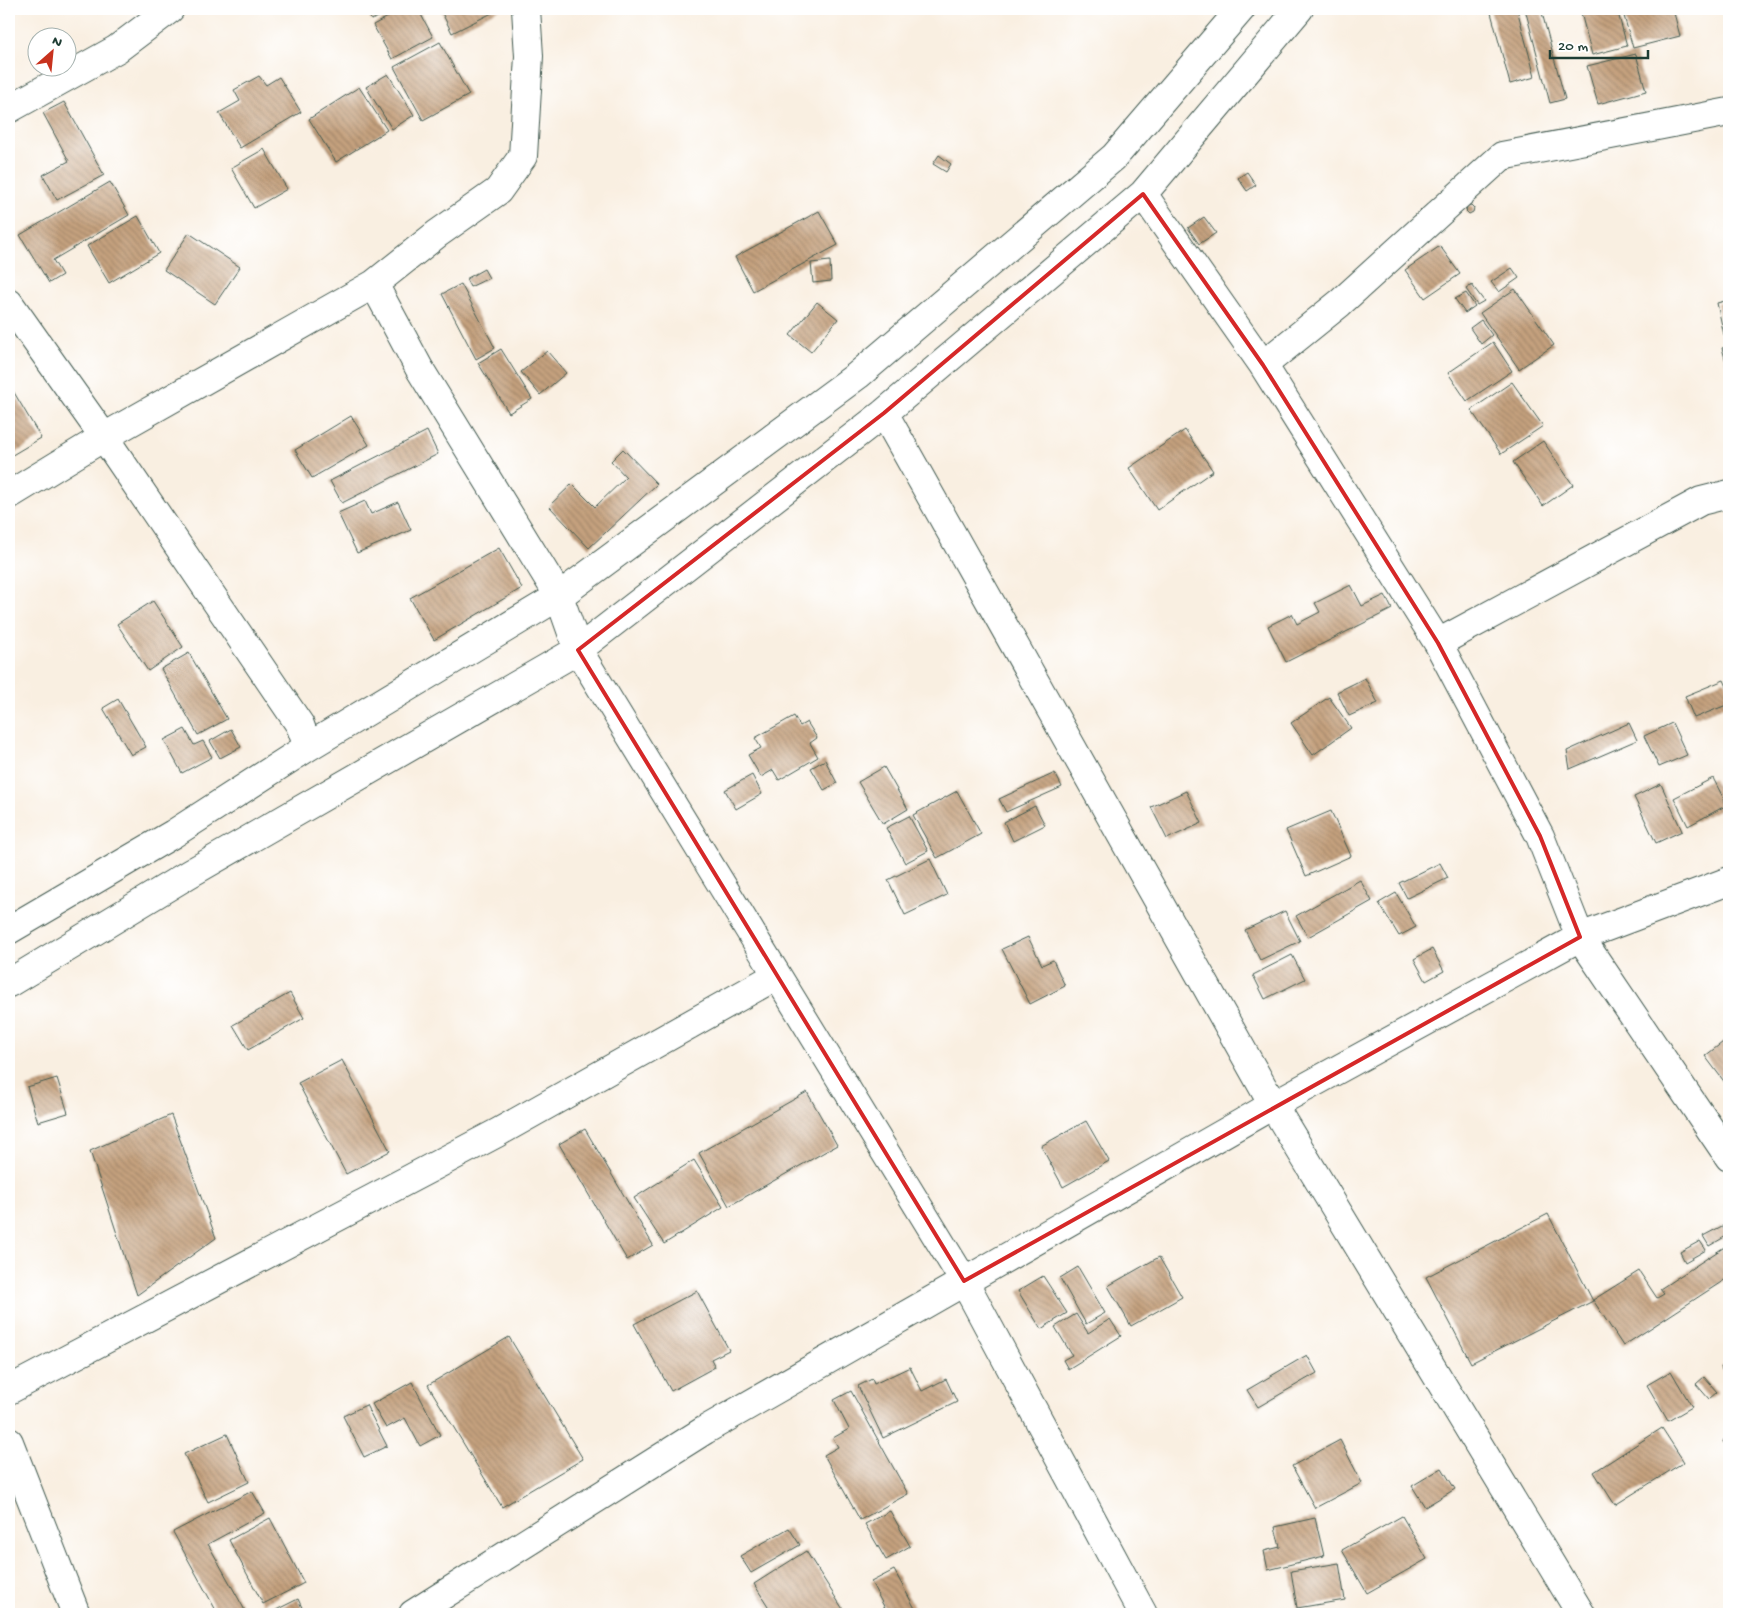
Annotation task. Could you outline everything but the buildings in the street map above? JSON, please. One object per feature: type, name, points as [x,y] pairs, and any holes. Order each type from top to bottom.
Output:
[{"type":"street","points":[[9,109],[117,49],[170,9]]},
{"type":"street","points":[[9,494],[104,437],[374,284],[437,234],[498,191],[523,156],[529,56],[526,9]]},
{"type":"street","points":[[9,930],[173,834],[308,747],[559,596],[858,374],[1114,157],[1241,9]]},
{"type":"street","points":[[9,983],[189,874],[344,787],[578,650],[884,414],[1143,194],[1299,9]]},
{"type":"street","points":[[1263,365],[1340,303],[1502,156],[1729,112]]},
{"type":"street","points":[[1143,194],[1263,365],[1438,642],[1540,836],[1580,936],[1729,1157]]},
{"type":"street","points":[[374,284],[420,368],[559,596],[578,650],[964,1282],[1143,1614]]},
{"type":"street","points":[[9,303],[104,437],[300,725],[308,747]]},
{"type":"street","points":[[884,414],[1273,1105],[1581,1614]]},
{"type":"street","points":[[1438,642],[1701,501],[1729,494]]},
{"type":"street","points":[[413,1614],[705,1430],[1273,1105],[1580,936],[1729,882]]},
{"type":"street","points":[[9,1390],[497,1133],[776,976]]},
{"type":"street","points":[[9,1442],[76,1614]]},
{"type":"highlighted area","points":[[1143,194],[1263,365],[1438,643],[1540,836],[1580,937],[964,1281],[578,650],[884,413]]}]
